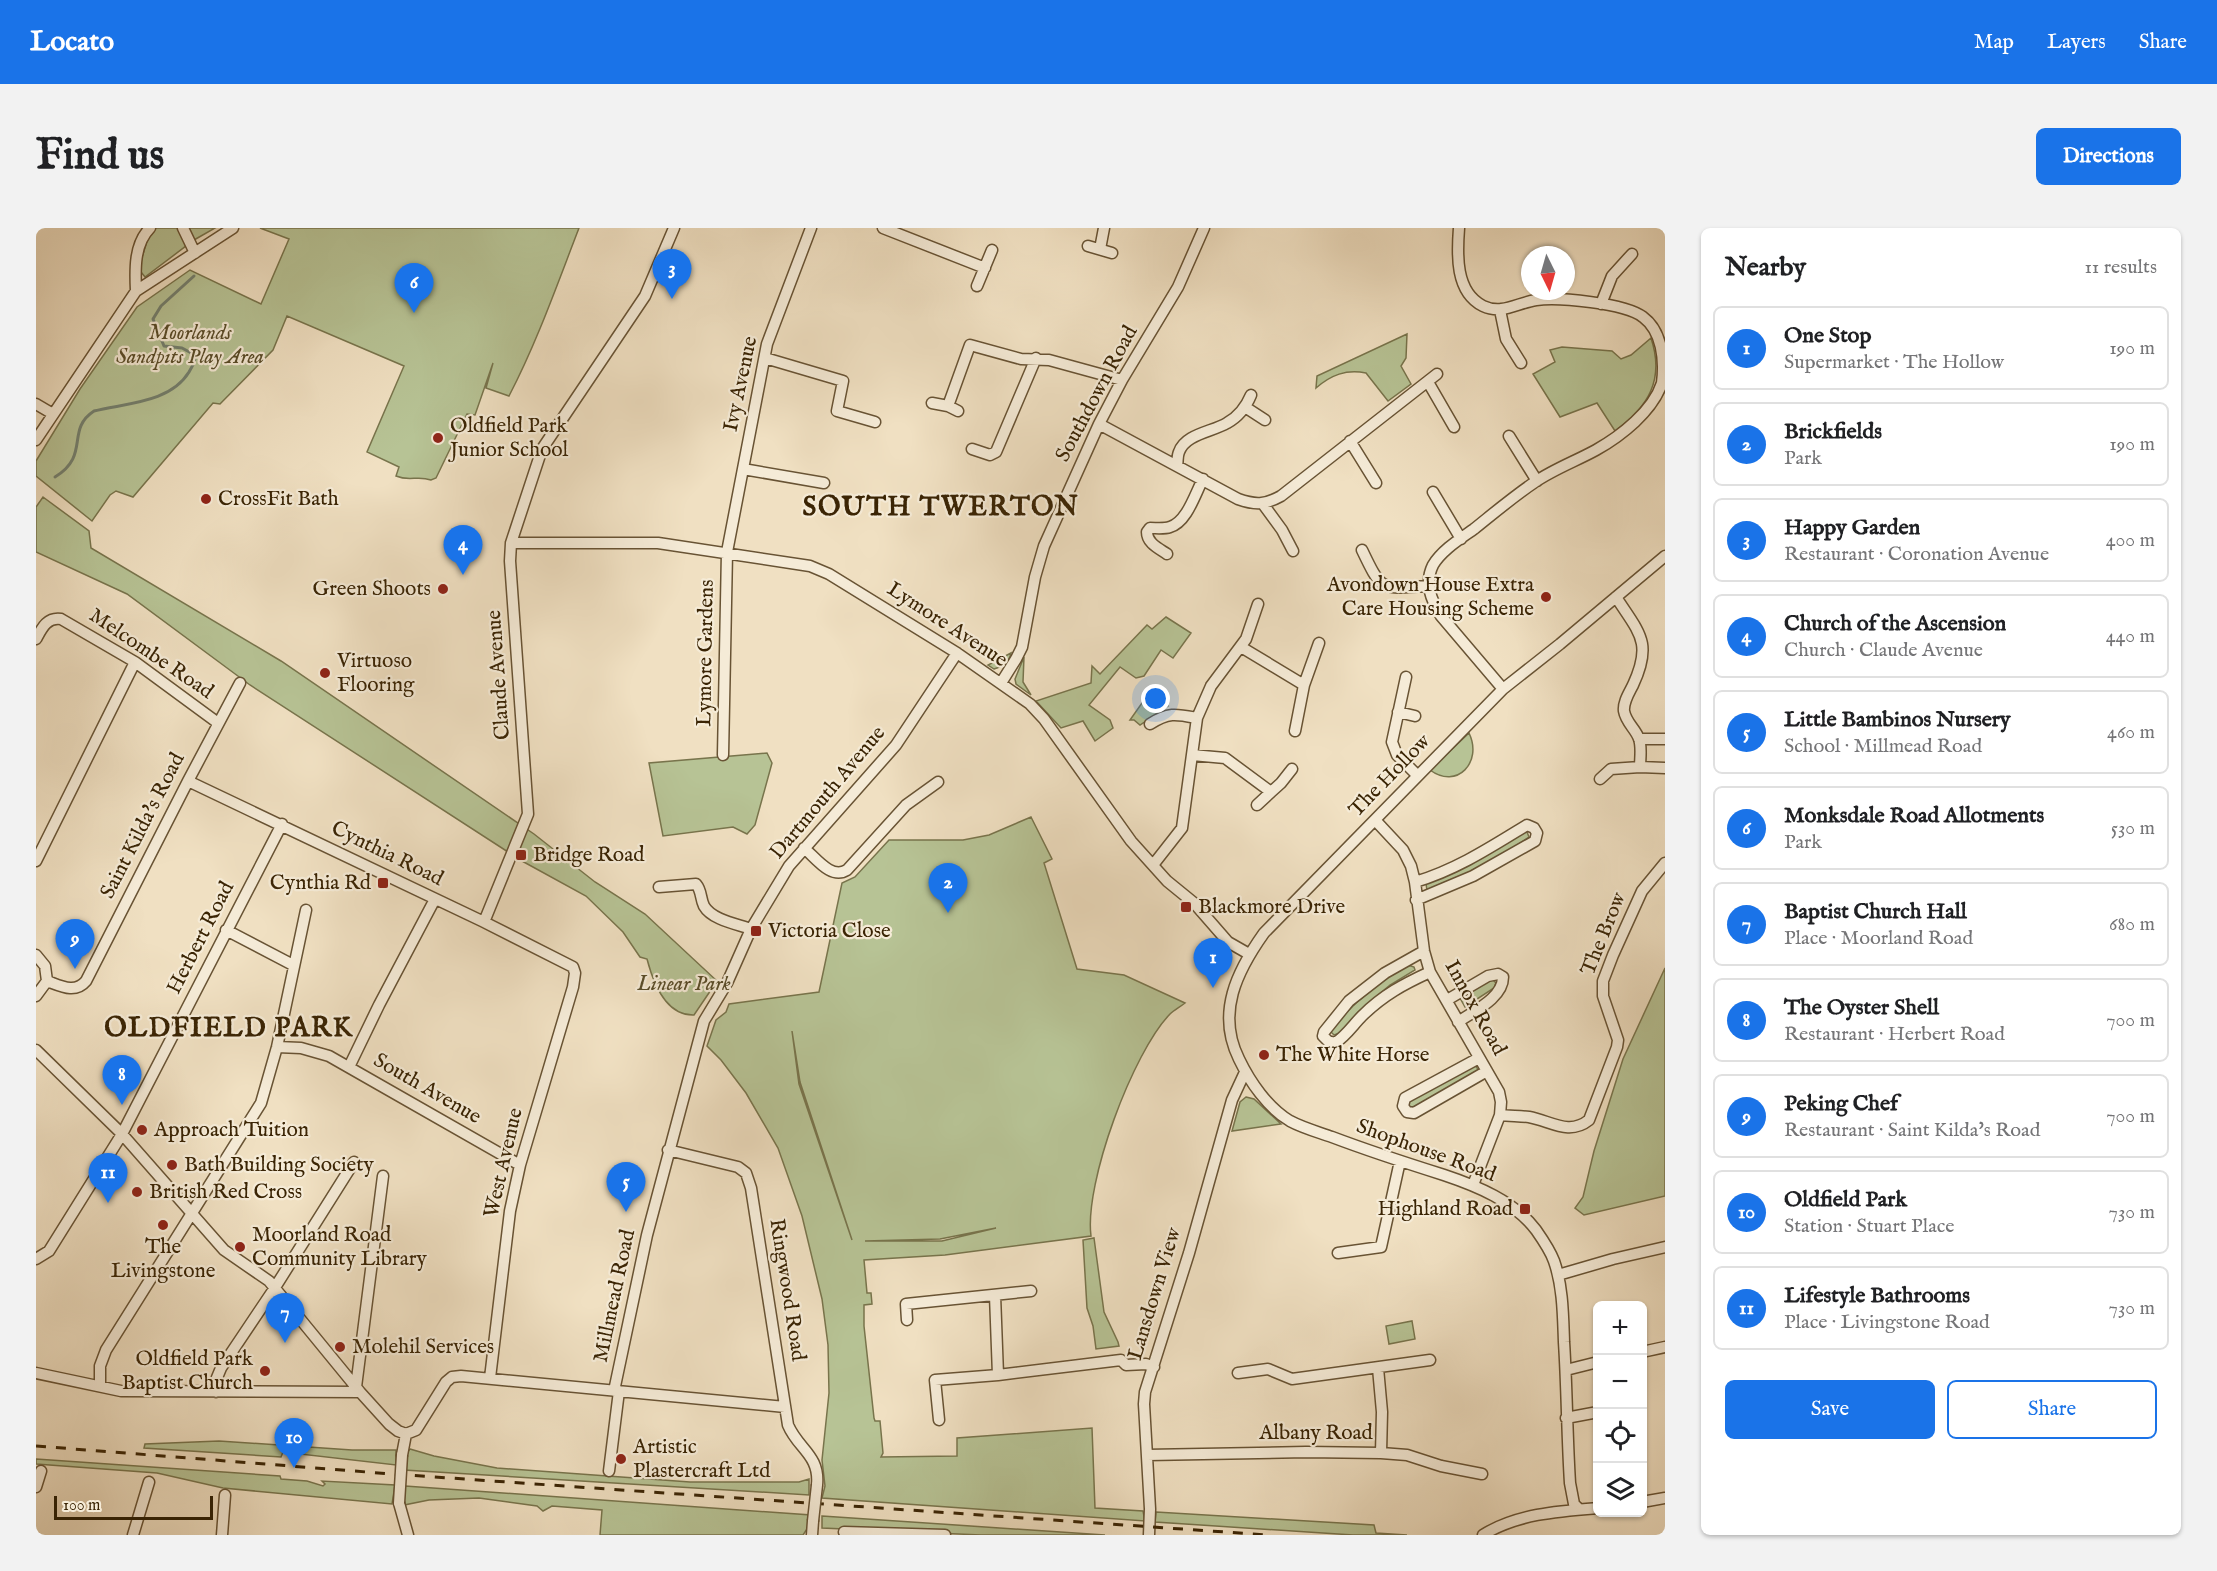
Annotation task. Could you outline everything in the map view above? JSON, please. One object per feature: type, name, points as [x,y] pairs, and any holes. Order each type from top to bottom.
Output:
[{"type":"street","points":[[136,291],[137,256],[140,245],[150,228]]},
{"type":"street","points":[[183,228],[195,253]]},
{"type":"street","points":[[36,441],[136,291],[233,228]]},
{"type":"street","name":"Claude Avenue","points":[[484,922],[528,814],[510,561],[511,543],[546,442],[645,296],[674,228]]},
{"type":"street","name":"Ivy Avenue","points":[[727,552],[767,344],[811,228]]},
{"type":"street","points":[[883,228],[985,268]]},
{"type":"street","points":[[1100,249],[1104,228]]},
{"type":"street","name":"Southdown Road","points":[[1001,683],[1022,647],[1035,577],[1044,546],[1099,424],[1122,380],[1178,287],[1204,228]]},
{"type":"street","points":[[1459,228],[1458,256],[1465,288],[1483,305],[1500,310],[1535,300],[1577,301],[1623,308],[1641,315],[1660,327],[1663,354],[1663,384],[1645,410],[1619,434],[1596,450],[1537,481],[1441,555],[1433,565],[1429,586],[1430,596],[1441,616],[1503,689]]},
{"type":"street","points":[[1088,246],[1112,253]]},
{"type":"street","points":[[977,286],[992,250]]},
{"type":"street","points":[[1602,304],[1612,276],[1632,254]]},
{"type":"street","points":[[1500,310],[1506,339],[1521,363]]},
{"type":"street","points":[[932,403],[953,408],[970,345],[1012,357],[1048,360],[1122,380]]},
{"type":"street","points":[[765,358],[843,381],[837,411],[875,422]]},
{"type":"street","points":[[972,449],[990,455],[996,452],[1036,358]]},
{"type":"street","points":[[1099,424],[1238,499],[1251,504],[1263,504],[1281,496],[1437,375]]},
{"type":"street","points":[[1428,382],[1455,427]]},
{"type":"street","points":[[1177,466],[1179,452],[1189,439],[1228,423],[1245,407],[1251,395]]},
{"type":"street","points":[[36,404],[53,414]]},
{"type":"street","points":[[1245,407],[1265,420]]},
{"type":"street","points":[[1509,436],[1537,481]]},
{"type":"street","points":[[1350,441],[1376,483]]},
{"type":"street","points":[[743,469],[824,483]]},
{"type":"street","points":[[1167,554],[1150,542],[1146,532],[1150,528],[1177,524],[1183,518],[1203,479]]},
{"type":"street","points":[[1433,492],[1461,539]]},
{"type":"street","points":[[1263,504],[1282,530],[1293,551]]},
{"type":"street","name":"Lymore Avenue","points":[[511,543],[657,543],[810,566],[829,573],[957,653],[1029,704],[1044,719],[1125,832],[1153,866],[1194,903],[1228,942],[1249,954]]},
{"type":"street","points":[[1362,550],[1376,579],[1382,584],[1392,587],[1429,586]]},
{"type":"street","name":"Lymore Gardens","points":[[723,755],[727,552]]},
{"type":"street","name":"The Hollow","points":[[1245,1072],[1230,1038],[1228,1019],[1230,1004],[1249,954],[1264,933],[1503,689],[1665,556]]},
{"type":"street","points":[[1616,597],[1643,641],[1644,653],[1641,667],[1626,699],[1624,710],[1628,722],[1640,739],[1640,767]]},
{"type":"street","points":[[1153,866],[1182,828],[1197,718],[1210,686],[1241,647],[1255,618],[1258,604]]},
{"type":"street","name":"Melcombe Road","points":[[36,639],[45,624],[52,619],[61,619],[135,662],[218,723]]},
{"type":"street","points":[[1295,731],[1304,685],[1319,643]]},
{"type":"street","points":[[1241,647],[1304,685]]},
{"type":"street","name":"Dartmouth Avenue","points":[[700,1035],[704,1021],[727,983],[751,929],[773,889],[804,848],[886,758],[957,653]]},
{"type":"street","points":[[36,861],[135,662]]},
{"type":"street","points":[[1406,677],[1392,742],[1397,755],[1418,775]]},
{"type":"street","name":"Saint Kilda's Road","points":[[47,981],[75,988],[82,986],[86,981],[240,683]]},
{"type":"street","points":[[1398,711],[1415,716]]},
{"type":"street","points":[[1150,724],[1165,715],[1197,718]]},
{"type":"street","points":[[1640,739],[1665,739]]},
{"type":"street","points":[[1191,755],[1225,758],[1271,792]]},
{"type":"street","points":[[1600,779],[1611,769],[1665,768]]},
{"type":"street","points":[[1257,805],[1281,783],[1292,769]]},
{"type":"street","name":"Cynthia Road","points":[[188,781],[282,824],[568,963]]},
{"type":"street","points":[[804,848],[830,871],[843,873],[906,805],[938,782]]},
{"type":"street","name":"Innox Road","points":[[1375,820],[1403,850],[1415,882],[1424,951],[1430,972],[1499,1092],[1500,1115],[1473,1185]]},
{"type":"street","name":"Herbert Road","points":[[36,1259],[49,1251],[122,1134],[282,824]]},
{"type":"street","points":[[1415,882],[1433,877],[1472,859],[1527,825],[1534,828],[1537,833],[1535,841],[1473,876],[1416,900]]},
{"type":"street","name":"The Brow","points":[[1500,1115],[1530,1117],[1563,1128],[1582,1126],[1588,1120],[1618,1040],[1603,996],[1603,981],[1645,875],[1660,871],[1665,863]]},
{"type":"street","points":[[659,887],[696,884],[701,889],[705,907],[713,915],[751,929]]},
{"type":"street","points":[[349,1067],[435,899]]},
{"type":"street","points":[[100,1386],[100,1365],[106,1350],[261,1103],[277,1047],[306,910]]},
{"type":"street","points":[[226,930],[293,965]]},
{"type":"street","points":[[1424,951],[1385,973],[1349,1001],[1323,1036],[1335,1043],[1343,1038],[1361,1016],[1393,989],[1430,972]]},
{"type":"street","points":[[36,955],[45,966],[47,981],[36,996]]},
{"type":"street","name":"West Avenue","points":[[490,1378],[510,1211],[520,1165],[573,987],[575,974],[573,967],[568,963]]},
{"type":"street","points":[[1447,1000],[1488,976],[1498,974],[1503,977],[1503,985],[1498,993],[1458,1022]]},
{"type":"street","name":"Millmead Road","points":[[609,1471],[616,1391],[647,1235],[700,1035]]},
{"type":"street","name":"South Avenue","points":[[277,1047],[315,1051],[349,1067],[520,1165]]},
{"type":"street","points":[[36,1050],[122,1134],[230,1255],[263,1276],[358,1389],[389,1424],[399,1431],[406,1434],[416,1430],[452,1377],[490,1378],[785,1407]]},
{"type":"street","points":[[1479,1058],[1405,1098],[1403,1106],[1407,1112],[1414,1113],[1487,1071]]},
{"type":"street","name":"Shophouse Road","points":[[1245,1072],[1273,1108],[1290,1120],[1353,1146],[1473,1185],[1507,1204],[1529,1222],[1550,1250],[1558,1275],[1566,1370],[1570,1483],[1574,1504],[1578,1508]]},
{"type":"street","name":"Lansdown View","points":[[1149,1535],[1145,1392],[1189,1253],[1232,1100],[1245,1072]]},
{"type":"street","name":"Ringwood Road","points":[[668,1150],[738,1167],[746,1173],[751,1188],[785,1407],[793,1436],[815,1461],[818,1476],[812,1535]]},
{"type":"street","points":[[1338,1253],[1381,1247],[1400,1161]]},
{"type":"street","points":[[216,1392],[218,1373],[354,1162]]},
{"type":"street","points":[[358,1389],[383,1176]]},
{"type":"street","points":[[1558,1275],[1613,1258],[1665,1247]]},
{"type":"street","points":[[908,1320],[906,1304],[1031,1291]]},
{"type":"street","points":[[995,1295],[998,1375]]},
{"type":"street","points":[[1647,1351],[1665,1347]]},
{"type":"street","points":[[939,1420],[935,1380],[1121,1360],[1126,1365],[1146,1364],[1154,1367]]},
{"type":"street","points":[[1238,1373],[1268,1369],[1292,1379],[1430,1360]]},
{"type":"street","points":[[1566,1370],[1593,1363]]},
{"type":"street","points":[[1378,1368],[1382,1412],[1381,1453]]},
{"type":"street","points":[[36,1373],[121,1391],[216,1392],[358,1389]]},
{"type":"street","points":[[1566,1418],[1593,1413]]},
{"type":"street","points":[[406,1434],[402,1455],[399,1503],[408,1535]]},
{"type":"street","name":"Albany Road","points":[[1147,1455],[1381,1453],[1407,1455],[1441,1466],[1482,1474]]},
{"type":"street","points":[[36,1487],[41,1471]]},
{"type":"street","points":[[133,1535],[149,1482]]},
{"type":"street","points":[[222,1535],[225,1495]]},
{"type":"street","points":[[1647,1501],[1665,1498]]},
{"type":"street","points":[[1482,1535],[1498,1526],[1515,1521],[1578,1508],[1593,1508]]},
{"type":"street","points":[[844,1532],[945,1535]]},
{"type":"green space","points":[[156,228],[215,228],[194,240],[145,277],[139,267],[149,235]]},
{"type":"green space","name":"Moorlands Sandpits Play Area","points":[[260,228],[579,228],[538,334],[509,396],[486,388],[493,363],[475,415],[467,414],[436,478],[431,480],[396,476],[399,467],[367,452],[404,366],[287,316],[273,350],[220,404],[213,403],[133,497],[116,491],[110,495],[92,521],[36,476],[36,461],[80,389],[137,307],[190,270],[261,304],[289,239]]},
{"type":"green space","points":[[1407,334],[1406,358],[1401,366],[1411,384],[1388,401],[1366,373],[1339,374],[1316,388],[1317,376]]},
{"type":"green space","points":[[1651,338],[1656,367],[1651,391],[1637,412],[1615,431],[1597,403],[1560,417],[1533,374],[1555,362],[1550,350],[1562,347],[1612,351],[1621,359],[1631,355]]},
{"type":"green space","name":"Linear Park","points":[[43,497],[89,531],[91,548],[281,661],[534,834],[595,882],[645,914],[717,981],[694,1015],[684,1014],[668,1004],[657,987],[647,959],[640,957],[623,932],[586,896],[522,861],[250,685],[127,594],[36,552],[36,507]]},
{"type":"green space","points":[[1166,617],[1191,633],[1173,658],[1161,650],[1144,676],[1136,678],[1120,667],[1089,705],[1110,720],[1113,728],[1095,741],[1083,721],[1061,728],[1036,701],[1091,683],[1092,666],[1100,674],[1147,625],[1152,629]]},
{"type":"green space","points":[[1011,653],[1007,662],[1000,667],[994,669],[988,665]]},
{"type":"green space","points":[[1024,657],[1023,682],[1031,695],[1016,684],[1015,679]]},
{"type":"green space","points":[[1149,693],[1168,706],[1140,725],[1130,720]]},
{"type":"green space","points":[[1469,733],[1473,754],[1465,770],[1449,777],[1430,770]]},
{"type":"green space","points":[[767,753],[772,763],[755,825],[747,834],[733,827],[663,836],[649,763]]},
{"type":"green space","points":[[1031,817],[1052,859],[1044,863],[1077,969],[1124,975],[1185,1003],[1170,1014],[1156,1032],[1141,1057],[1114,1119],[1095,1184],[1091,1236],[945,1255],[864,1260],[867,1293],[871,1293],[872,1304],[864,1305],[864,1326],[874,1418],[875,1421],[880,1421],[883,1453],[881,1457],[957,1456],[957,1438],[1092,1428],[1095,1508],[1143,1511],[1145,1521],[822,1498],[825,1486],[822,1460],[829,1393],[828,1345],[822,1299],[802,1216],[778,1148],[746,1093],[721,1060],[707,1046],[716,1020],[726,1012],[729,1004],[819,992],[842,883],[855,877],[889,840],[963,840],[989,835]],"holes":[[[792,1031],[800,1082],[852,1240],[799,1084]],[[996,1228],[942,1241],[865,1241],[940,1239]]]},
{"type":"green space","points":[[1524,831],[1529,837],[1517,845],[1480,867],[1427,891],[1426,883]]},
{"type":"green space","points":[[1408,965],[1414,967],[1415,970],[1390,985],[1358,1012],[1340,1033],[1334,1035],[1331,1032],[1332,1028],[1358,1001]]},
{"type":"green space","points":[[1665,968],[1665,1196],[1584,1215],[1575,1208],[1583,1197],[1594,1151],[1623,1059]]},
{"type":"green space","points":[[1492,979],[1496,983],[1494,988],[1465,1007],[1460,998]]},
{"type":"green space","points":[[1474,1064],[1481,1073],[1413,1110],[1409,1109],[1406,1101]]},
{"type":"green space","points":[[1246,1097],[1254,1099],[1281,1124],[1232,1131],[1240,1102]]},
{"type":"green space","points":[[1094,1238],[1104,1312],[1119,1346],[1096,1349],[1093,1326],[1087,1308],[1083,1240]]},
{"type":"green space","points":[[1412,1321],[1415,1339],[1389,1344],[1386,1326]]},
{"type":"green space","points":[[219,1441],[352,1450],[396,1450],[396,1465],[283,1452],[281,1457],[144,1448],[145,1444]]},
{"type":"green space","points":[[410,1449],[497,1468],[690,1482],[799,1482],[809,1479],[809,1495],[404,1470],[406,1454]]},
{"type":"green space","points":[[36,1459],[280,1476],[281,1479],[307,1481],[323,1486],[325,1484],[322,1481],[395,1485],[392,1504],[223,1488],[157,1473],[36,1464]]},
{"type":"green space","points":[[405,1486],[811,1515],[809,1526],[803,1535],[600,1535],[602,1510],[552,1506],[543,1511],[537,1506],[479,1498],[429,1500],[404,1505]]},
{"type":"green space","points":[[1156,1512],[1374,1525],[1376,1533],[1407,1535],[1353,1535],[1155,1522]]},
{"type":"green space","points":[[822,1516],[1105,1535],[981,1535],[822,1528]]},
{"type":"waterway","points":[[55,477],[66,469],[72,460],[76,451],[78,434],[85,418],[94,411],[159,396],[171,390],[189,372],[195,355],[182,348],[164,346],[153,319],[161,306],[194,276]]},
{"type":"railway","points":[[36,1446],[392,1474],[1268,1535]]},
{"type":"place","name":"Happy Garden","points":[[672,299]]},
{"type":"place","name":"Monksdale Road Allotments","points":[[414,313]]},
{"type":"place","name":"Oldfield Park Junior School","points":[[438,438]]},
{"type":"place","name":"CrossFit Bath","points":[[206,499]]},
{"type":"place","name":"Church of the Ascension","points":[[463,575]]},
{"type":"place","name":"Green Shoots","points":[[443,589]]},
{"type":"place","name":"Avondown House Extra Care Housing Scheme","points":[[1546,597]]},
{"type":"place","name":"Virtuoso Flooring","points":[[325,673]]},
{"type":"place","name":"Bridge Road","points":[[521,855]]},
{"type":"place","name":"Cynthia Rd","points":[[383,883]]},
{"type":"place","name":"Blackmore Drive","points":[[1186,907]]},
{"type":"place","name":"Brickfields","points":[[948,913]]},
{"type":"place","name":"Victoria Close","points":[[756,931]]},
{"type":"place","name":"Peking Chef","points":[[75,969]]},
{"type":"place","name":"One Stop","points":[[1213,988]]},
{"type":"place","name":"The White Horse","points":[[1264,1055]]},
{"type":"place","name":"The Oyster Shell","points":[[122,1105]]},
{"type":"place","name":"Approach Tuition","points":[[142,1130]]},
{"type":"place","name":"Bath Building Society","points":[[172,1165]]},
{"type":"place","name":"British Red Cross","points":[[137,1192]]},
{"type":"place","name":"Lifestyle Bathrooms","points":[[108,1203]]},
{"type":"place","name":"Highland Road","points":[[1525,1209]]},
{"type":"place","name":"Little Bambinos Nursery","points":[[626,1212]]},
{"type":"place","name":"The Livingstone","points":[[163,1225]]},
{"type":"place","name":"Moorland Road Community Library","points":[[240,1247]]},
{"type":"place","name":"Baptist Church Hall","points":[[285,1343]]},
{"type":"place","name":"Molehil Services","points":[[340,1347]]},
{"type":"place","name":"Oldfield Park Baptist Church","points":[[265,1371]]},
{"type":"place","name":"Artistic Plastercraft Ltd","points":[[621,1459]]},
{"type":"place","name":"Oldfield Park","points":[[294,1468]]},
{"type":"district","name":"SOUTH TWERTON","points":[[941,508]]},
{"type":"district","name":"OLDFIELD PARK","points":[[229,1029]]}]
